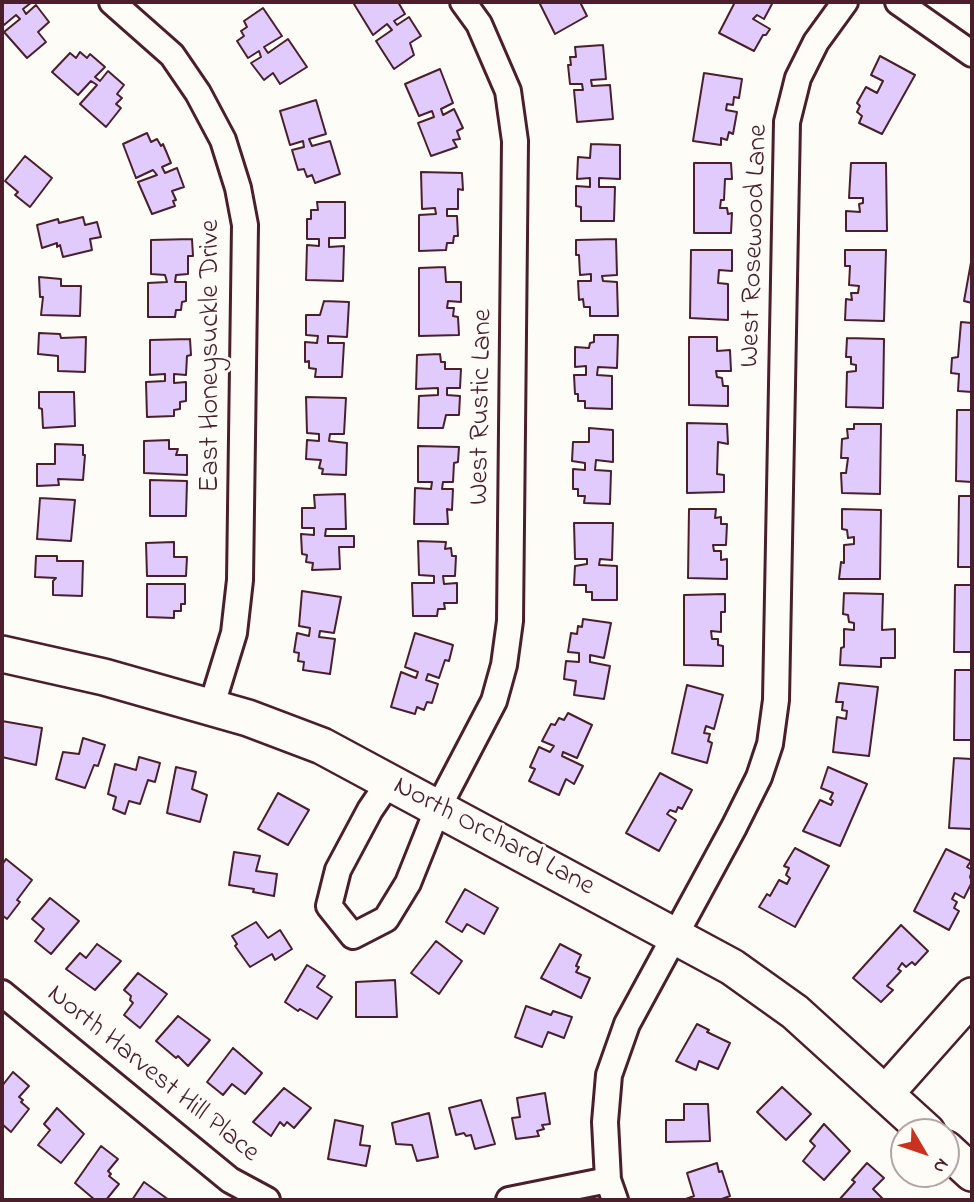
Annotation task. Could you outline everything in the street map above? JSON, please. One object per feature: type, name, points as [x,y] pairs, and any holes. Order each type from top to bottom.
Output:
[{"type":"street","name":"East Honeysuckle Drive","points":[[112,2],[172,55],[198,93],[223,140],[238,188],[245,225],[240,580],[234,632],[211,708]]},
{"type":"street","name":"West Rustic Lane","points":[[389,782],[370,810],[338,870],[329,906],[353,936],[386,919],[408,883],[438,808],[494,701],[504,665],[510,621],[515,141],[508,91],[479,24],[463,2]]},
{"type":"street","name":"West Rosewood Lane","points":[[612,1190],[605,1122],[609,1075],[627,1024],[734,827],[759,777],[770,744],[776,700],[787,122],[798,78],[817,42],[845,2]]},
{"type":"street","points":[[898,2],[972,54]]},
{"type":"street","name":"North Orchard Lane","points":[[2,653],[104,677],[248,718],[322,746],[732,967],[795,1012],[912,1118]]},
{"type":"street","name":"North Harvest Hill Place","points":[[2,993],[230,1180],[267,1200]]},
{"type":"street","points":[[885,1094],[972,996]]},
{"type":"street","points":[[509,1200],[612,1190]]},
{"type":"building","points":[[2,2],[32,2],[23,9],[26,14],[36,5],[49,22],[38,32],[46,42],[27,58],[4,32],[20,19],[16,15],[4,25]]},
{"type":"building","points":[[398,2],[405,14],[394,21],[397,25],[409,17],[421,36],[410,43],[414,55],[394,69],[376,41],[392,30],[387,24],[373,35],[354,4]]},
{"type":"building","points":[[539,2],[580,2],[587,16],[555,34]]},
{"type":"building","points":[[735,2],[773,2],[764,19],[757,15],[753,19],[770,29],[763,35],[754,51],[719,33]]},
{"type":"building","points":[[263,8],[282,36],[264,47],[268,53],[288,39],[307,67],[280,84],[273,73],[264,80],[251,63],[261,57],[259,51],[248,58],[237,41],[244,36],[241,31],[247,27],[244,21]]},
{"type":"building","points":[[603,45],[606,79],[591,80],[592,86],[610,85],[613,119],[577,122],[574,90],[583,90],[582,84],[570,84],[570,57],[576,57],[575,47]]},
{"type":"building","points":[[80,52],[87,58],[90,54],[105,67],[95,77],[100,81],[108,71],[124,85],[117,94],[122,98],[116,104],[121,108],[106,127],[80,104],[97,85],[91,81],[78,95],[52,72],[70,53],[76,58]]},
{"type":"building","points":[[880,56],[915,75],[882,134],[859,123],[862,116],[857,112],[860,106],[857,103],[866,87],[877,93],[883,81],[871,75]]},
{"type":"building","points":[[440,69],[453,103],[441,109],[443,115],[454,109],[463,128],[457,131],[460,139],[453,140],[457,147],[431,156],[418,123],[434,117],[432,111],[419,116],[405,84]]},
{"type":"building","points":[[704,73],[742,79],[739,98],[734,97],[733,105],[727,104],[726,110],[737,112],[733,134],[729,132],[727,140],[721,138],[721,145],[693,141]]},
{"type":"building","points":[[316,100],[326,134],[309,139],[312,146],[330,141],[340,174],[315,183],[312,175],[307,177],[304,169],[298,170],[292,150],[304,147],[303,141],[290,145],[280,111]]},
{"type":"building","points":[[147,133],[151,142],[157,139],[161,146],[163,144],[171,163],[162,167],[165,173],[177,168],[184,187],[172,191],[176,200],[173,201],[175,206],[152,214],[138,182],[157,175],[153,170],[136,178],[123,144]]},
{"type":"building","points":[[591,144],[620,145],[620,179],[599,178],[599,187],[615,187],[614,221],[581,221],[581,207],[576,206],[576,186],[590,187],[590,178],[577,179],[578,157],[590,158]]},
{"type":"building","points":[[25,156],[52,178],[30,207],[15,195],[18,192],[5,181]]},
{"type":"building","points":[[694,163],[731,163],[732,179],[725,179],[724,200],[721,200],[720,208],[727,208],[728,214],[732,213],[731,233],[694,233]]},
{"type":"building","points":[[851,163],[886,163],[887,231],[846,231],[846,211],[860,212],[859,204],[863,203],[863,198],[849,198]]},
{"type":"building","points":[[421,172],[462,173],[463,190],[458,189],[458,209],[447,209],[447,216],[457,216],[458,236],[454,236],[453,243],[447,243],[446,250],[419,251],[419,215],[436,214],[435,208],[422,209]]},
{"type":"building","points":[[317,202],[345,202],[345,238],[329,238],[329,247],[344,246],[343,281],[306,280],[307,245],[319,246],[319,239],[307,239],[307,219],[311,219],[311,210],[318,210]]},
{"type":"building","points":[[83,217],[85,225],[97,222],[101,237],[90,239],[92,250],[63,257],[57,243],[42,248],[37,225],[58,219],[59,223]]},
{"type":"building","points":[[192,239],[193,256],[188,256],[188,274],[176,275],[175,282],[186,282],[186,301],[182,302],[181,310],[176,310],[175,317],[148,317],[148,283],[167,282],[165,275],[151,274],[151,240]]},
{"type":"building","points":[[616,239],[617,275],[602,276],[603,281],[617,282],[618,316],[590,316],[590,307],[584,307],[583,299],[579,300],[578,281],[591,281],[591,274],[580,275],[576,240]]},
{"type":"building","points":[[691,250],[732,250],[732,271],[719,270],[718,283],[728,284],[728,320],[690,318]]},
{"type":"building","points":[[845,250],[886,250],[884,321],[845,320],[846,299],[852,300],[851,293],[858,293],[859,286],[849,285],[850,266],[845,266]]},
{"type":"building","points":[[972,257],[972,303],[964,301]]},
{"type":"building","points":[[445,267],[446,282],[461,282],[461,302],[448,301],[447,308],[454,308],[453,316],[458,317],[459,335],[419,336],[419,268]]},
{"type":"building","points":[[39,277],[61,279],[61,286],[81,286],[80,316],[41,315],[43,297],[40,297]]},
{"type":"building","points":[[324,301],[349,302],[347,337],[328,336],[328,343],[344,343],[342,377],[315,377],[316,369],[309,368],[309,361],[305,362],[305,342],[317,343],[318,336],[306,335],[306,315],[320,315]]},
{"type":"building","points":[[961,322],[972,323],[972,392],[958,391],[959,374],[951,373],[952,358],[958,357]]},
{"type":"building","points":[[39,333],[60,334],[61,338],[86,337],[85,372],[58,371],[58,356],[38,354]]},
{"type":"building","points":[[594,335],[618,335],[617,368],[598,367],[597,375],[612,376],[612,409],[585,408],[585,401],[578,401],[578,394],[575,394],[574,375],[586,375],[586,366],[575,367],[575,347],[589,348],[590,343],[594,342]]},
{"type":"building","points":[[689,337],[717,337],[717,351],[730,350],[731,371],[716,371],[717,377],[722,378],[723,386],[728,386],[728,406],[689,405]]},
{"type":"building","points":[[847,338],[884,339],[883,408],[846,407],[847,372],[856,371],[856,365],[851,364],[851,357],[846,357]]},
{"type":"building","points":[[190,339],[191,355],[187,356],[186,375],[174,374],[174,383],[186,382],[186,401],[180,402],[180,409],[174,410],[174,416],[147,417],[146,382],[165,381],[165,374],[150,375],[150,340]]},
{"type":"building","points":[[440,354],[441,362],[445,362],[445,369],[461,369],[460,388],[447,388],[447,395],[460,396],[459,415],[446,415],[443,428],[418,428],[419,396],[438,395],[438,388],[416,389],[417,355]]},
{"type":"building","points":[[39,392],[74,392],[75,426],[43,428]]},
{"type":"building","points":[[306,397],[346,398],[344,434],[330,434],[329,441],[347,443],[346,475],[322,474],[323,469],[319,468],[321,460],[306,459],[307,440],[319,441],[319,434],[307,433]]},
{"type":"building","points":[[957,410],[972,410],[972,482],[956,481]]},
{"type":"building","points":[[687,423],[727,424],[728,444],[718,442],[717,474],[724,475],[724,492],[687,493]]},
{"type":"building","points":[[854,424],[881,424],[880,494],[842,493],[841,473],[846,473],[848,458],[841,458],[842,439],[848,438],[847,429],[854,429]]},
{"type":"building","points":[[589,428],[613,430],[613,462],[596,460],[595,470],[611,471],[610,504],[584,503],[585,496],[578,496],[578,489],[573,489],[573,469],[585,470],[585,463],[572,461],[573,442],[589,442]]},
{"type":"building","points":[[169,440],[169,449],[178,449],[176,455],[187,455],[187,475],[144,473],[144,441]]},
{"type":"building","points":[[55,444],[83,445],[83,480],[58,479],[59,485],[37,486],[37,464],[55,464]]},
{"type":"building","points":[[418,446],[459,447],[458,462],[454,463],[453,482],[443,482],[442,489],[453,489],[452,510],[447,509],[448,524],[414,524],[415,488],[431,489],[432,482],[418,482]]},
{"type":"building","points":[[150,480],[187,481],[186,516],[150,516]]},
{"type":"building","points":[[345,494],[346,529],[326,529],[325,536],[354,536],[354,547],[339,547],[340,569],[312,570],[313,563],[306,562],[307,555],[302,554],[301,534],[314,535],[314,528],[302,528],[302,508],[315,508],[314,495]]},
{"type":"building","points":[[959,496],[972,496],[972,567],[958,567]]},
{"type":"building","points":[[40,498],[75,500],[71,541],[37,539]]},
{"type":"building","points":[[689,509],[716,509],[715,518],[721,517],[721,524],[727,524],[726,545],[713,545],[714,551],[721,551],[721,560],[727,559],[727,579],[688,578]]},
{"type":"building","points":[[842,509],[881,510],[880,579],[839,579],[841,562],[844,563],[844,545],[854,544],[854,537],[848,538],[847,530],[842,529]]},
{"type":"building","points":[[574,523],[613,523],[612,560],[600,559],[599,565],[617,566],[617,600],[592,600],[592,592],[586,592],[586,585],[574,585],[575,566],[587,564],[587,559],[575,559]]},
{"type":"building","points":[[418,541],[446,542],[445,549],[451,548],[452,556],[456,556],[455,576],[443,576],[444,584],[457,583],[457,603],[444,603],[445,609],[438,609],[437,616],[413,616],[412,583],[434,583],[434,576],[419,575]]},
{"type":"building","points":[[174,542],[174,557],[187,557],[186,576],[147,576],[146,543]]},
{"type":"building","points":[[36,556],[57,556],[57,561],[83,561],[82,596],[53,595],[53,581],[56,578],[35,577]]},
{"type":"building","points":[[147,584],[185,584],[185,604],[181,604],[181,611],[174,611],[174,618],[147,617]]},
{"type":"building","points":[[955,585],[972,585],[972,652],[954,652]]},
{"type":"building","points":[[302,591],[341,597],[334,633],[320,631],[319,637],[335,639],[330,674],[303,670],[304,662],[298,661],[299,653],[294,652],[297,633],[309,636],[310,628],[299,626]]},
{"type":"building","points":[[844,593],[883,594],[882,630],[895,629],[895,658],[881,658],[881,667],[840,665],[844,629],[854,630],[854,623],[849,622],[848,615],[843,614]]},
{"type":"building","points":[[725,594],[721,632],[711,631],[712,639],[718,639],[718,645],[723,646],[723,666],[684,665],[684,595]]},
{"type":"building","points":[[583,619],[611,623],[604,658],[590,655],[590,662],[610,666],[604,699],[574,695],[576,681],[564,679],[566,661],[579,662],[579,653],[568,652],[571,633],[577,634]]},
{"type":"building","points":[[415,633],[453,645],[449,661],[445,660],[439,678],[428,674],[426,680],[438,684],[432,703],[427,702],[424,710],[417,707],[415,714],[391,707],[401,672],[416,678],[418,672],[405,667]]},
{"type":"building","points":[[955,670],[972,670],[972,740],[954,740]]},
{"type":"building","points":[[839,683],[878,687],[869,756],[833,752],[837,717],[846,719],[847,711],[842,710],[843,702],[836,702]]},
{"type":"building","points":[[687,685],[723,695],[714,729],[706,726],[704,733],[710,734],[708,741],[712,743],[707,763],[672,753]]},
{"type":"building","points":[[568,713],[592,725],[577,758],[563,752],[562,756],[583,766],[574,784],[566,779],[559,795],[529,781],[535,769],[530,767],[539,747],[550,752],[554,746],[542,741],[551,724],[555,725],[559,718],[564,720]]},
{"type":"building","points":[[2,721],[42,728],[36,765],[2,757]]},
{"type":"building","points":[[83,738],[105,745],[98,766],[94,765],[85,788],[56,779],[63,752],[79,754]]},
{"type":"building","points":[[139,757],[160,763],[155,782],[148,780],[140,804],[129,801],[125,814],[113,809],[116,797],[108,794],[115,764],[136,770]]},
{"type":"building","points":[[954,758],[972,759],[972,829],[949,828]]},
{"type":"building","points":[[176,767],[196,772],[192,789],[207,795],[200,822],[167,813]]},
{"type":"building","points":[[828,767],[867,784],[840,846],[803,831],[820,800],[831,805],[833,801],[830,799],[833,793],[821,788]]},
{"type":"building","points":[[660,773],[692,790],[682,809],[678,807],[676,812],[670,810],[667,814],[676,820],[659,851],[626,833]]},
{"type":"building","points":[[278,793],[309,810],[288,845],[258,829]]},
{"type":"building","points":[[795,848],[829,866],[795,927],[759,907],[767,894],[770,896],[779,880],[787,884],[790,878],[786,875],[789,868],[784,866]]},
{"type":"building","points":[[946,849],[971,861],[967,867],[972,870],[972,882],[964,898],[955,893],[952,899],[957,902],[954,908],[959,911],[949,930],[914,911]]},
{"type":"building","points":[[234,852],[260,856],[256,871],[277,874],[274,896],[229,885]]},
{"type":"building","points":[[6,859],[32,880],[7,919],[2,915],[2,865]]},
{"type":"building","points":[[465,889],[498,908],[484,934],[467,924],[462,932],[446,922]]},
{"type":"building","points":[[50,898],[79,921],[51,954],[35,941],[44,929],[32,919]]},
{"type":"building","points":[[256,922],[268,938],[280,930],[292,949],[275,960],[272,954],[250,967],[235,946],[237,944],[232,936]]},
{"type":"building","points":[[901,925],[928,951],[915,965],[912,962],[906,967],[902,963],[898,969],[901,971],[887,986],[893,990],[881,1002],[853,978]]},
{"type":"building","points":[[436,941],[462,961],[439,994],[411,973]]},
{"type":"building","points":[[97,944],[121,961],[95,990],[66,969],[80,953],[86,958]]},
{"type":"building","points":[[560,944],[581,955],[576,972],[590,978],[581,998],[541,978]]},
{"type":"building","points":[[307,965],[325,976],[317,987],[332,997],[317,1019],[285,1002]]},
{"type":"building","points":[[138,973],[167,994],[140,1028],[124,1015],[133,1003],[131,996],[124,990]]},
{"type":"building","points":[[395,980],[397,1017],[356,1017],[356,982]]},
{"type":"building","points":[[526,1006],[551,1015],[553,1011],[572,1017],[564,1038],[548,1032],[542,1047],[515,1037]]},
{"type":"building","points":[[178,1016],[210,1040],[188,1066],[156,1041]]},
{"type":"building","points":[[697,1024],[730,1043],[718,1069],[699,1061],[696,1070],[676,1061]]},
{"type":"building","points":[[233,1048],[262,1073],[245,1094],[232,1084],[223,1095],[207,1082]]},
{"type":"building","points":[[13,1072],[29,1086],[19,1097],[29,1109],[11,1132],[2,1124],[2,1086]]},
{"type":"building","points":[[782,1087],[811,1114],[786,1140],[757,1112]]},
{"type":"building","points":[[284,1088],[311,1108],[294,1128],[287,1122],[284,1126],[280,1122],[271,1136],[253,1122]]},
{"type":"building","points":[[545,1093],[550,1124],[542,1125],[544,1129],[537,1131],[539,1136],[516,1139],[512,1118],[520,1117],[517,1098]]},
{"type":"building","points":[[481,1100],[495,1144],[475,1149],[471,1135],[456,1135],[449,1108]]},
{"type":"building","points":[[684,1104],[708,1104],[710,1141],[666,1142],[666,1120],[684,1120]]},
{"type":"building","points":[[57,1108],[84,1134],[61,1163],[38,1145],[50,1130],[44,1124]]},
{"type":"building","points":[[429,1113],[438,1157],[417,1161],[412,1145],[396,1144],[392,1123]]},
{"type":"building","points":[[335,1120],[363,1126],[360,1145],[370,1146],[366,1166],[328,1159]]},
{"type":"building","points":[[824,1124],[850,1151],[824,1180],[803,1161],[815,1146],[810,1141]]},
{"type":"building","points":[[101,1146],[118,1159],[108,1171],[111,1174],[109,1176],[119,1184],[106,1200],[95,1200],[75,1183]]},
{"type":"building","points":[[717,1163],[730,1196],[719,1200],[683,1200],[694,1196],[687,1173]]},
{"type":"building","points":[[867,1163],[884,1178],[873,1189],[884,1200],[839,1200],[855,1182],[852,1180]]},
{"type":"building","points":[[144,1182],[169,1200],[132,1200]]}]
